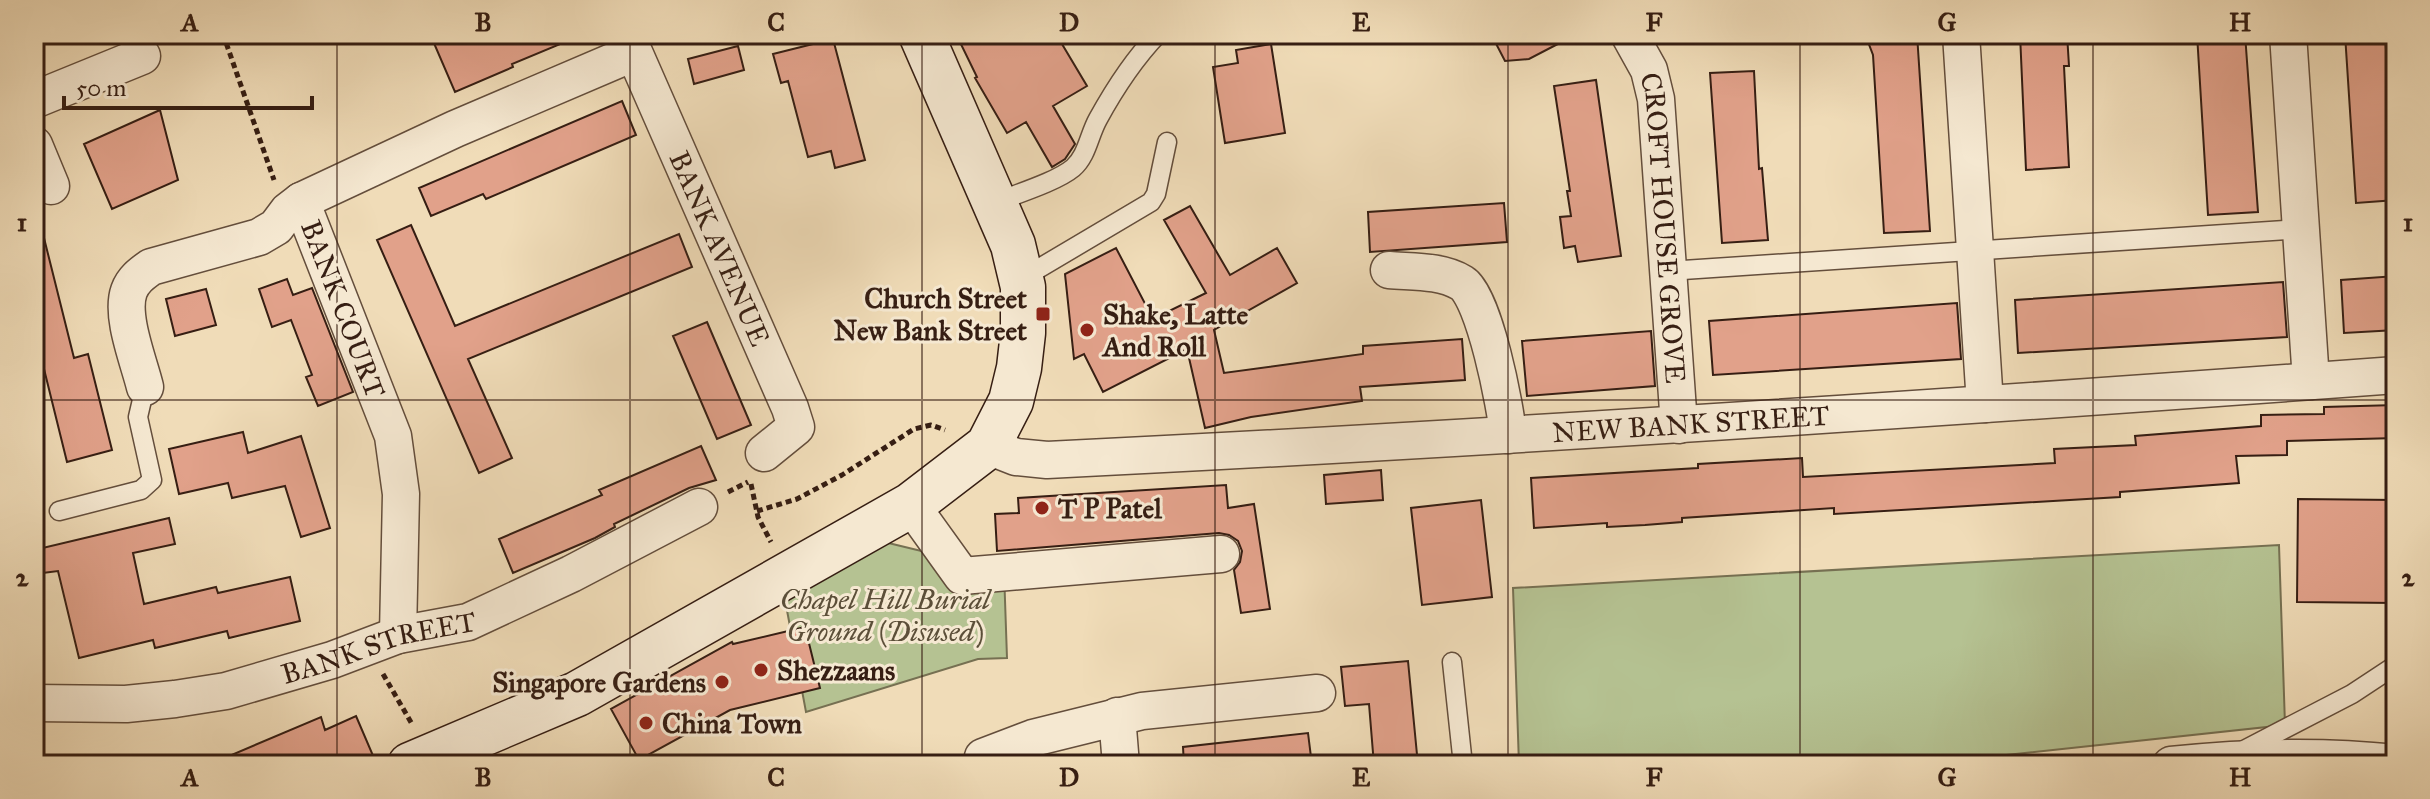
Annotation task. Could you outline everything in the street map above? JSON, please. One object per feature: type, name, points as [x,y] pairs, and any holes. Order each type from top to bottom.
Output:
[{"type":"main road","points":[[420,760],[577,694],[911,505],[988,446],[1011,401],[1019,368],[1023,333],[1021,279],[1013,245],[921,34]]},
{"type":"street","name":"CROFT HOUSE GROVE","points":[[1629,34],[1649,70],[1656,99],[1679,425]]},
{"type":"street","points":[[1961,34],[1985,404]]},
{"type":"street","points":[[2288,34],[2311,381]]},
{"type":"street","name":"BANK COURT","points":[[383,641],[401,494],[393,436],[301,201],[630,43]]},
{"type":"street","name":"BANK AVENUE","points":[[630,43],[790,408],[796,427],[764,453]]},
{"type":"street","points":[[34,100],[142,56]]},
{"type":"street","points":[[34,145],[51,186]]},
{"type":"street","points":[[145,387],[126,310],[129,291],[138,276],[151,267],[259,237],[276,227],[288,211],[301,201]]},
{"type":"street","points":[[1389,270],[1435,273],[1464,283],[1475,300],[1487,335],[1506,410],[1508,435]]},
{"type":"street","name":"NEW BANK STREET","points":[[988,446],[1016,457],[1047,460],[1679,425],[2396,375]]},
{"type":"street","points":[[911,505],[962,576],[1221,554]]},
{"type":"street","name":"BANK STREET","points":[[34,703],[126,704],[226,691],[332,660],[383,641],[468,622],[571,574],[699,507]]},
{"type":"street","points":[[983,757],[1033,738],[1142,711],[1317,693]]},
{"type":"street","points":[[1117,716],[1121,765]]},
{"type":"street","points":[[2171,765],[2348,758],[2396,763]]},
{"type":"lane","points":[[994,203],[1065,174],[1076,166],[1122,78],[1158,34]]},
{"type":"lane","points":[[1021,279],[1151,202],[1156,194],[1167,142]]},
{"type":"lane","points":[[1668,271],[2301,229]]},
{"type":"lane","points":[[59,511],[141,490],[152,480],[138,417],[145,387]]},
{"type":"lane","points":[[1452,662],[1463,765]]},
{"type":"lane","points":[[2224,761],[2352,694],[2396,665]]},
{"type":"path","points":[[223,34],[276,186],[301,201]]},
{"type":"path","points":[[757,511],[797,499],[842,475],[914,429],[931,425],[988,446]]},
{"type":"path","points":[[383,641],[420,760]]},
{"type":"green space","name":"Chapel Hill Burial Ground (Disused)","points":[[876,540],[1004,571],[1007,658],[978,659],[806,712],[783,589]]},
{"type":"green space","points":[[2279,545],[2285,725],[1913,765],[1519,765],[1513,588]]},
{"type":"building","points":[[430,34],[581,34],[582,35],[455,92]]},
{"type":"building","points":[[956,34],[1056,34],[1087,86],[1053,106],[1075,144],[1065,159],[1052,167],[1026,122],[1007,133],[975,78]]},
{"type":"building","points":[[1491,34],[1577,34],[1529,59],[1505,61]]},
{"type":"building","points":[[1865,34],[1917,34],[1930,231],[1884,233],[1873,55]]},
{"type":"building","points":[[2020,34],[2067,34],[2069,66],[2064,66],[2069,167],[2026,170]]},
{"type":"building","points":[[2197,34],[2245,34],[2258,212],[2208,215]]},
{"type":"building","points":[[2345,34],[2385,34],[2396,200],[2356,203]]},
{"type":"building","points":[[833,39],[865,160],[835,168],[831,151],[808,157],[788,81],[781,83],[773,54]]},
{"type":"building","points":[[1271,44],[1285,133],[1225,143],[1213,67],[1238,63],[1236,50]]},
{"type":"building","points":[[738,46],[744,70],[694,84],[688,59]]},
{"type":"building","points":[[1754,71],[1759,169],[1762,168],[1768,240],[1722,243],[1710,73]]},
{"type":"building","points":[[1596,80],[1621,256],[1578,262],[1575,246],[1564,248],[1560,217],[1571,216],[1567,191],[1570,191],[1554,86]]},
{"type":"building","points":[[622,101],[636,135],[486,199],[483,194],[431,216],[419,188]]},
{"type":"building","points":[[160,110],[178,180],[112,209],[84,144]]},
{"type":"building","points":[[1504,203],[1507,242],[1370,252],[1368,212]]},
{"type":"building","points":[[1190,206],[1230,275],[1277,248],[1297,283],[1214,330],[1224,373],[1363,354],[1363,346],[1462,339],[1465,380],[1360,387],[1362,401],[1251,417],[1205,428],[1187,349],[1103,392],[1084,354],[1074,359],[1065,274],[1116,248],[1153,319],[1206,293],[1164,220]]},
{"type":"building","points":[[411,225],[455,326],[679,234],[692,267],[468,359],[512,458],[479,473],[377,240]]},
{"type":"building","points":[[44,238],[74,358],[88,354],[112,450],[67,462],[43,365],[34,367],[34,239]]},
{"type":"building","points":[[2396,276],[2396,330],[2344,333],[2341,280]]},
{"type":"building","points":[[287,279],[293,295],[312,288],[353,392],[318,406],[306,377],[312,375],[291,320],[272,327],[259,289]]},
{"type":"building","points":[[2283,282],[2287,337],[2018,353],[2015,300]]},
{"type":"building","points":[[206,289],[216,325],[175,336],[166,299]]},
{"type":"building","points":[[1957,303],[1961,359],[1713,375],[1709,321]]},
{"type":"building","points":[[707,322],[751,425],[717,439],[673,336]]},
{"type":"building","points":[[1651,331],[1655,386],[1527,396],[1522,341]]},
{"type":"building","points":[[2396,405],[2396,438],[2287,441],[2287,455],[2236,456],[2239,483],[2120,492],[2120,497],[1834,514],[1834,508],[1682,518],[1682,522],[1645,525],[1607,527],[1607,523],[1534,528],[1531,478],[1802,458],[1803,477],[2055,463],[2054,449],[2136,445],[2135,436],[2261,426],[2261,415],[2324,414],[2324,407]]},
{"type":"building","points":[[243,432],[248,453],[301,436],[330,528],[301,537],[285,486],[232,498],[228,483],[179,494],[169,449]]},
{"type":"building","points":[[701,446],[716,480],[689,488],[614,524],[615,527],[595,538],[513,573],[499,539],[602,495],[599,490]]},
{"type":"building","points":[[1381,470],[1383,500],[1326,504],[1324,475]]},
{"type":"building","points":[[1226,485],[1228,508],[1254,504],[1270,609],[1241,613],[1234,570],[1240,562],[1242,551],[1238,541],[1229,535],[1219,533],[997,551],[995,514],[1019,513],[1018,498]]},
{"type":"building","points":[[2298,499],[2396,500],[2396,603],[2297,602]]},
{"type":"building","points":[[1481,500],[1492,597],[1422,605],[1411,508]]},
{"type":"building","points":[[169,518],[175,544],[133,553],[144,604],[216,587],[218,593],[290,577],[300,621],[229,638],[227,631],[155,648],[153,640],[79,658],[58,571],[34,574],[34,550]]},
{"type":"building","points":[[805,627],[820,688],[730,710],[639,760],[611,709],[732,642]]},
{"type":"building","points":[[1408,661],[1418,765],[1374,765],[1369,704],[1345,706],[1341,667]]},
{"type":"building","points":[[356,716],[377,765],[208,765],[321,717],[325,730]]},
{"type":"building","points":[[1308,733],[1312,765],[1184,765],[1183,747]]},
{"type":"place","name":"Church Street New Bank Street","points":[[1043,314]]},
{"type":"place","name":"Shake, Latte And Roll","points":[[1087,330]]},
{"type":"place","name":"T P Patel","points":[[1042,508]]},
{"type":"place","name":"Shezzaans","points":[[761,670]]},
{"type":"place","name":"Singapore Gardens","points":[[722,682]]},
{"type":"place","name":"China Town","points":[[646,723]]}]
